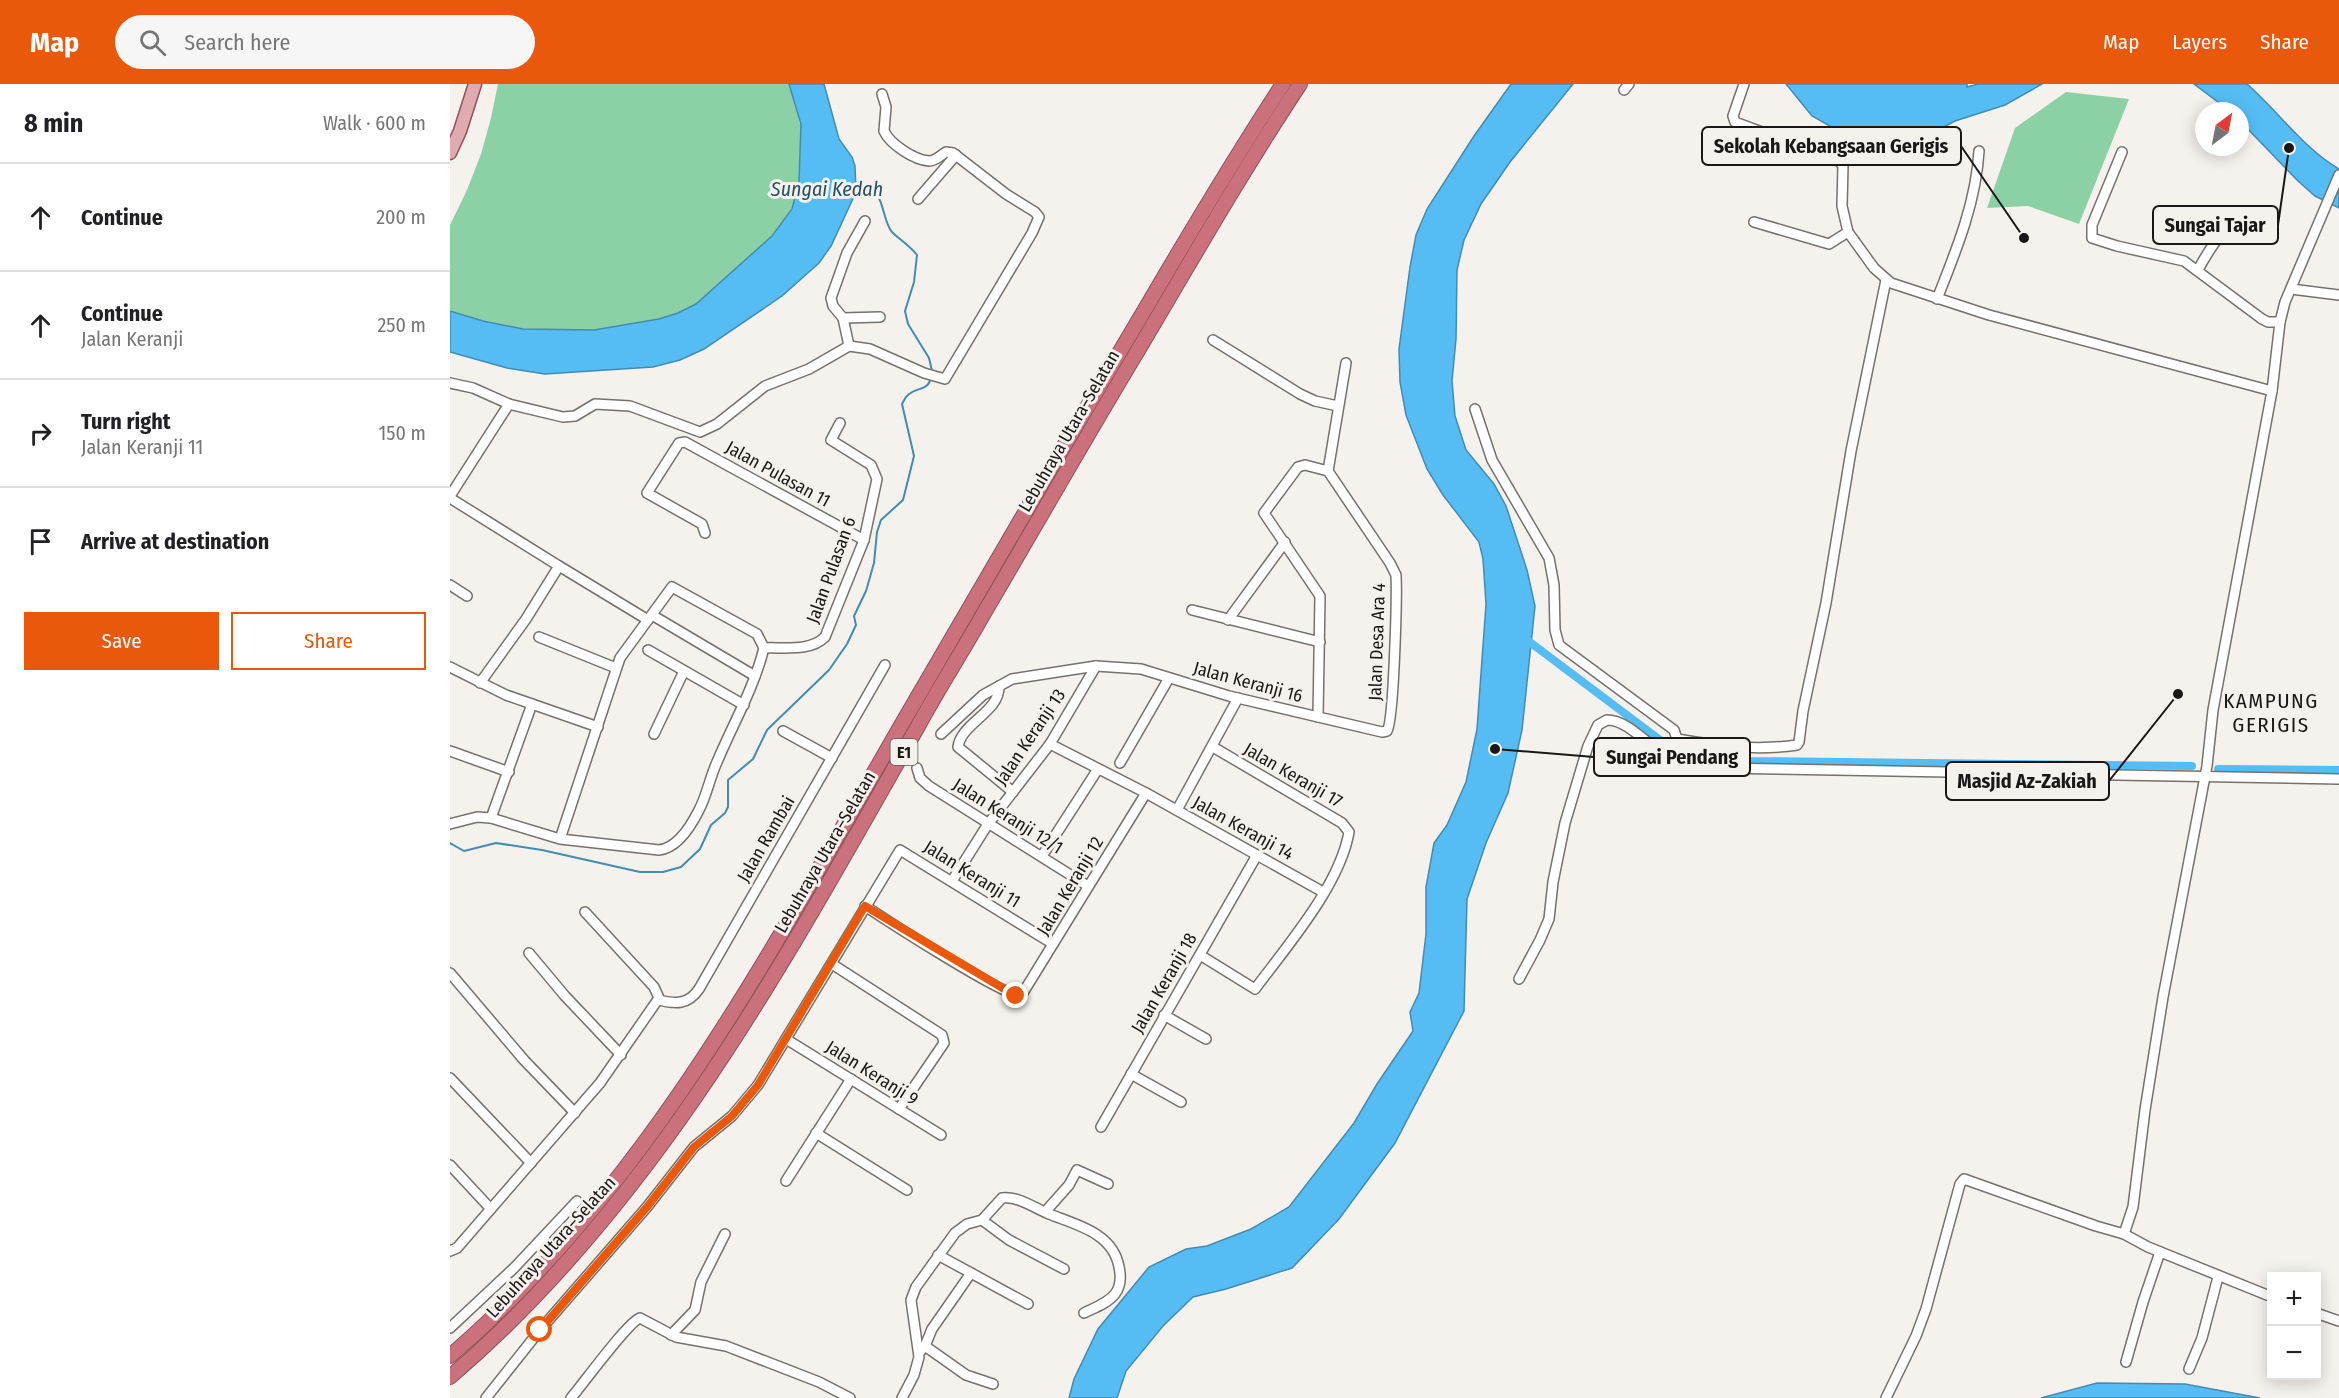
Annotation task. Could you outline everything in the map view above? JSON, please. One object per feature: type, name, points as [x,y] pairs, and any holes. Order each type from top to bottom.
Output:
[{"type":"highway","name":"Lebuhraya Utara–Selatan","points":[[450,1356],[509,1301],[571,1233],[640,1150],[690,1080],[801,899],[1196,222],[1283,84]]},
{"type":"highway","name":"Lebuhraya Utara–Selatan","points":[[450,1377],[554,1277],[629,1189],[700,1092],[800,931],[1217,215],[1300,84]]},
{"type":"main road","points":[[450,153],[460,131],[474,84]]},
{"type":"street","points":[[1744,84],[1733,116],[1736,122],[1837,160],[1843,165],[1842,206],[1848,232],[1858,248],[1886,280],[1989,315],[2272,391]]},
{"type":"street","points":[[450,383],[473,387],[509,404],[569,417],[595,404],[622,404],[650,412],[695,431],[704,432],[765,386],[808,369],[849,346],[870,349],[942,380],[948,376],[1039,220],[1035,212],[1006,194],[956,155],[946,152],[936,159],[924,159],[889,139],[884,131],[886,107],[882,94]]},
{"type":"street","points":[[1937,298],[1959,244],[1976,186],[1979,151]]},
{"type":"street","points":[[2122,152],[2092,225],[2092,238],[2177,259],[2198,270],[2262,319],[2268,322],[2280,322]]},
{"type":"street","points":[[918,199],[956,155]]},
{"type":"street","points":[[2124,1233],[2133,1207],[2163,997],[2205,776],[2213,710],[2272,391],[2280,322],[2291,289],[2339,175]]},
{"type":"street","points":[[2198,270],[2208,251],[2236,219],[2245,213],[2268,213]]},
{"type":"street","points":[[849,346],[843,318],[833,306],[832,294],[850,247],[865,221]]},
{"type":"street","points":[[1754,222],[1830,244],[1848,232]]},
{"type":"street","points":[[1673,746],[1788,747],[1800,742],[1803,711],[1826,603],[1851,451],[1886,280]]},
{"type":"street","points":[[2291,289],[2339,295]]},
{"type":"street","points":[[843,318],[880,317]]},
{"type":"street","points":[[1213,340],[1300,394],[1315,401],[1338,406]]},
{"type":"street","points":[[1318,717],[1320,596],[1264,513],[1298,467],[1305,465],[1328,471],[1346,363]]},
{"type":"street","points":[[509,404],[450,497],[559,566],[755,675]]},
{"type":"street","points":[[1475,410],[1492,460],[1525,513],[1549,558],[1554,585],[1555,630],[1559,645],[1669,726],[1676,733],[1673,746]]},
{"type":"street","name":"Jalan Pulasan 6","points":[[764,648],[809,647],[825,637],[864,540],[877,478],[871,465],[831,440],[840,423]]},
{"type":"street","name":"Jalan Pulasan 11","points":[[705,533],[702,524],[647,493],[676,446],[685,442],[864,540]]},
{"type":"street","name":"Jalan Desa Ara 4","points":[[1328,471],[1396,575],[1390,726]]},
{"type":"street","points":[[1228,620],[1285,542]]},
{"type":"street","points":[[480,683],[525,620],[559,566]]},
{"type":"street","points":[[450,585],[467,596]]},
{"type":"street","points":[[450,824],[477,817],[491,818],[560,839],[658,849],[671,847],[681,837],[700,809],[716,763],[744,705],[764,648],[757,634],[672,587],[624,652],[616,668],[560,839]]},
{"type":"street","points":[[1192,610],[1320,642]]},
{"type":"street","points":[[539,637],[616,668]]},
{"type":"street","points":[[648,650],[744,705]]},
{"type":"street","name":"Jalan Rambai","points":[[658,1000],[685,1002],[699,989],[885,664]]},
{"type":"street","name":"Jalan Keranji 16","points":[[941,734],[978,699],[1012,679],[1096,666],[1141,669],[1238,698],[1382,732],[1388,731],[1390,726]]},
{"type":"street","name":"Jalan Keranji 13","points":[[952,881],[988,824],[1050,744],[1096,666]]},
{"type":"street","points":[[450,667],[480,683],[598,727]]},
{"type":"street","points":[[654,734],[684,671]]},
{"type":"street","points":[[1120,763],[1169,678]]},
{"type":"street","points":[[999,686],[1000,690],[995,700],[962,736],[958,747],[1013,792]]},
{"type":"street","points":[[1177,810],[1238,698]]},
{"type":"street","points":[[491,818],[532,704]]},
{"type":"street","points":[[1519,979],[1549,919],[1553,882],[1565,823],[1588,746],[1598,725],[1607,720],[1618,722],[1673,746],[1694,765],[1717,768],[2339,779]]},
{"type":"street","points":[[783,731],[832,758]]},
{"type":"street","name":"Jalan Keranji 14","points":[[1050,744],[1146,793],[1323,892]]},
{"type":"street","name":"Jalan Keranji 17","points":[[1213,747],[1348,828],[1348,836],[1340,861],[1323,892]]},
{"type":"street","points":[[450,751],[509,772]]},
{"type":"street","name":"Jalan Keranji 12/1","points":[[917,768],[920,778],[929,786],[1088,886]]},
{"type":"street","points":[[1042,856],[1098,768]]},
{"type":"street","name":"Jalan Keranji 12","points":[[865,906],[987,981],[1012,995],[1021,996],[1146,793]]},
{"type":"street","name":"Jalan Keranji 11","points":[[865,906],[898,852],[904,851],[1053,944]]},
{"type":"street","name":"Jalan Keranji 18","points":[[1101,1127],[1257,855]]},
{"type":"street","points":[[1200,955],[1255,988],[1305,922],[1323,892]]},
{"type":"street","points":[[486,1398],[540,1330],[647,1207],[694,1147],[732,1116],[746,1101],[786,1040],[865,906]]},
{"type":"street","points":[[450,1251],[457,1248],[575,1113],[621,1055],[658,1000],[659,994],[654,987],[585,912]]},
{"type":"street","points":[[529,953],[565,996],[621,1055]]},
{"type":"street","points":[[832,964],[940,1033],[944,1043],[899,1108]]},
{"type":"street","points":[[450,973],[524,1060],[575,1113]]},
{"type":"street","points":[[1164,1015],[1206,1039]]},
{"type":"street","name":"Jalan Keranji 9","points":[[786,1040],[941,1135]]},
{"type":"street","points":[[1131,1074],[1181,1102]]},
{"type":"street","points":[[450,1078],[531,1163]]},
{"type":"street","points":[[786,1181],[851,1079]]},
{"type":"street","points":[[816,1133],[907,1190]]},
{"type":"street","points":[[450,1165],[490,1208]]},
{"type":"street","points":[[1045,1212],[1069,1185],[1077,1170],[1108,1184]]},
{"type":"street","points":[[1886,1398],[1921,1323],[1960,1184],[1964,1179],[2096,1226],[2124,1233],[2160,1252],[2267,1296]]},
{"type":"street","points":[[993,1384],[966,1375],[922,1350],[911,1296],[938,1255],[962,1227],[982,1220],[999,1200],[1016,1198],[1094,1233],[1108,1243],[1117,1257],[1121,1278],[1114,1296],[1084,1313]]},
{"type":"street","points":[[450,1328],[514,1268],[577,1201]]},
{"type":"street","points":[[982,1220],[1001,1235],[1064,1269]]},
{"type":"street","points":[[671,1335],[695,1310],[701,1282],[725,1234]]},
{"type":"street","points":[[2126,1362],[2160,1252]]},
{"type":"street","points":[[938,1255],[1028,1304]]},
{"type":"street","points":[[902,1398],[932,1329],[971,1273]]},
{"type":"street","points":[[2189,1369],[2202,1338],[2218,1277]]},
{"type":"street","points":[[2321,1315],[2339,1321]]},
{"type":"street","points":[[571,1398],[633,1321],[644,1319],[671,1335],[726,1346],[819,1382],[850,1398]]},
{"type":"green space","points":[[498,84],[789,84],[801,124],[799,182],[792,209],[772,236],[696,304],[659,319],[594,330],[523,329],[483,321],[450,311],[450,225],[481,154]]},
{"type":"green space","points":[[2066,92],[2129,99],[2079,224],[2028,206],[1987,208],[2015,128]]},
{"type":"water","name":"Sungai Kedah","points":[[789,84],[824,84],[839,139],[852,157],[855,166],[856,192],[831,246],[819,263],[782,296],[704,349],[680,360],[653,367],[545,374],[507,368],[450,352],[450,311],[483,321],[523,329],[594,330],[659,319],[696,304],[772,236],[792,209],[799,182],[801,124]]},
{"type":"water","points":[[1511,84],[1573,84],[1510,162],[1481,204],[1464,240],[1457,270],[1456,339],[1452,381],[1455,416],[1466,450],[1494,484],[1506,506],[1527,570],[1535,606],[1522,730],[1508,793],[1486,843],[1467,899],[1464,1011],[1395,1143],[1339,1219],[1292,1268],[1193,1297],[1163,1326],[1126,1371],[1117,1398],[1069,1398],[1074,1379],[1098,1329],[1149,1267],[1186,1249],[1207,1246],[1251,1229],[1289,1207],[1354,1123],[1413,1031],[1410,1012],[1419,993],[1426,934],[1426,887],[1434,843],[1447,825],[1466,782],[1477,729],[1486,604],[1483,559],[1479,542],[1443,495],[1427,469],[1406,415],[1400,382],[1399,349],[1416,235],[1427,209]]},
{"type":"water","points":[[1786,84],[1967,84],[1967,87],[1978,84],[2042,84],[2005,105],[1955,121],[1925,137],[1903,136],[1858,142],[1812,116]]},
{"type":"water","points":[[2194,84],[2247,84],[2302,140],[2339,169],[2339,208],[2315,196],[2249,130],[2249,102],[2218,102]]},
{"type":"water","points":[[2097,1383],[2185,1384],[2260,1398],[2041,1398]]},
{"type":"waterway","points":[[854,192],[878,196],[890,229],[917,255],[914,282],[905,311],[908,324],[929,358],[932,371]]},
{"type":"waterway","points":[[450,843],[464,851],[496,843],[542,850],[640,872],[663,872],[681,867],[700,849],[711,825],[725,813],[728,807],[728,780],[753,759],[767,730],[829,670],[847,644],[856,625],[854,616],[866,591],[874,563],[877,532],[881,520],[903,500],[914,456],[902,404],[911,393],[928,385],[931,377]]},
{"type":"waterway","points":[[1523,637],[1668,746],[1692,754],[1749,761],[2192,766]]},
{"type":"waterway","points":[[2218,769],[2339,770]]},
{"type":"place","name":"Sungai Tajar","points":[[2289,148]]},
{"type":"place","name":"Sekolah Kebangsaan Gerigis","points":[[2024,238]]},
{"type":"place","name":"Masjid Az-Zakiah","points":[[2178,694]]},
{"type":"place","name":"Sungai Pendang","points":[[1495,749]]},
{"type":"district","name":"KAMPUNG GERIGIS","points":[[2271,713]]},
{"type":"route","points":[[540,1330],[647,1207],[694,1147],[732,1116],[746,1101],[832,964],[865,906],[987,981],[1016,996]]}]
